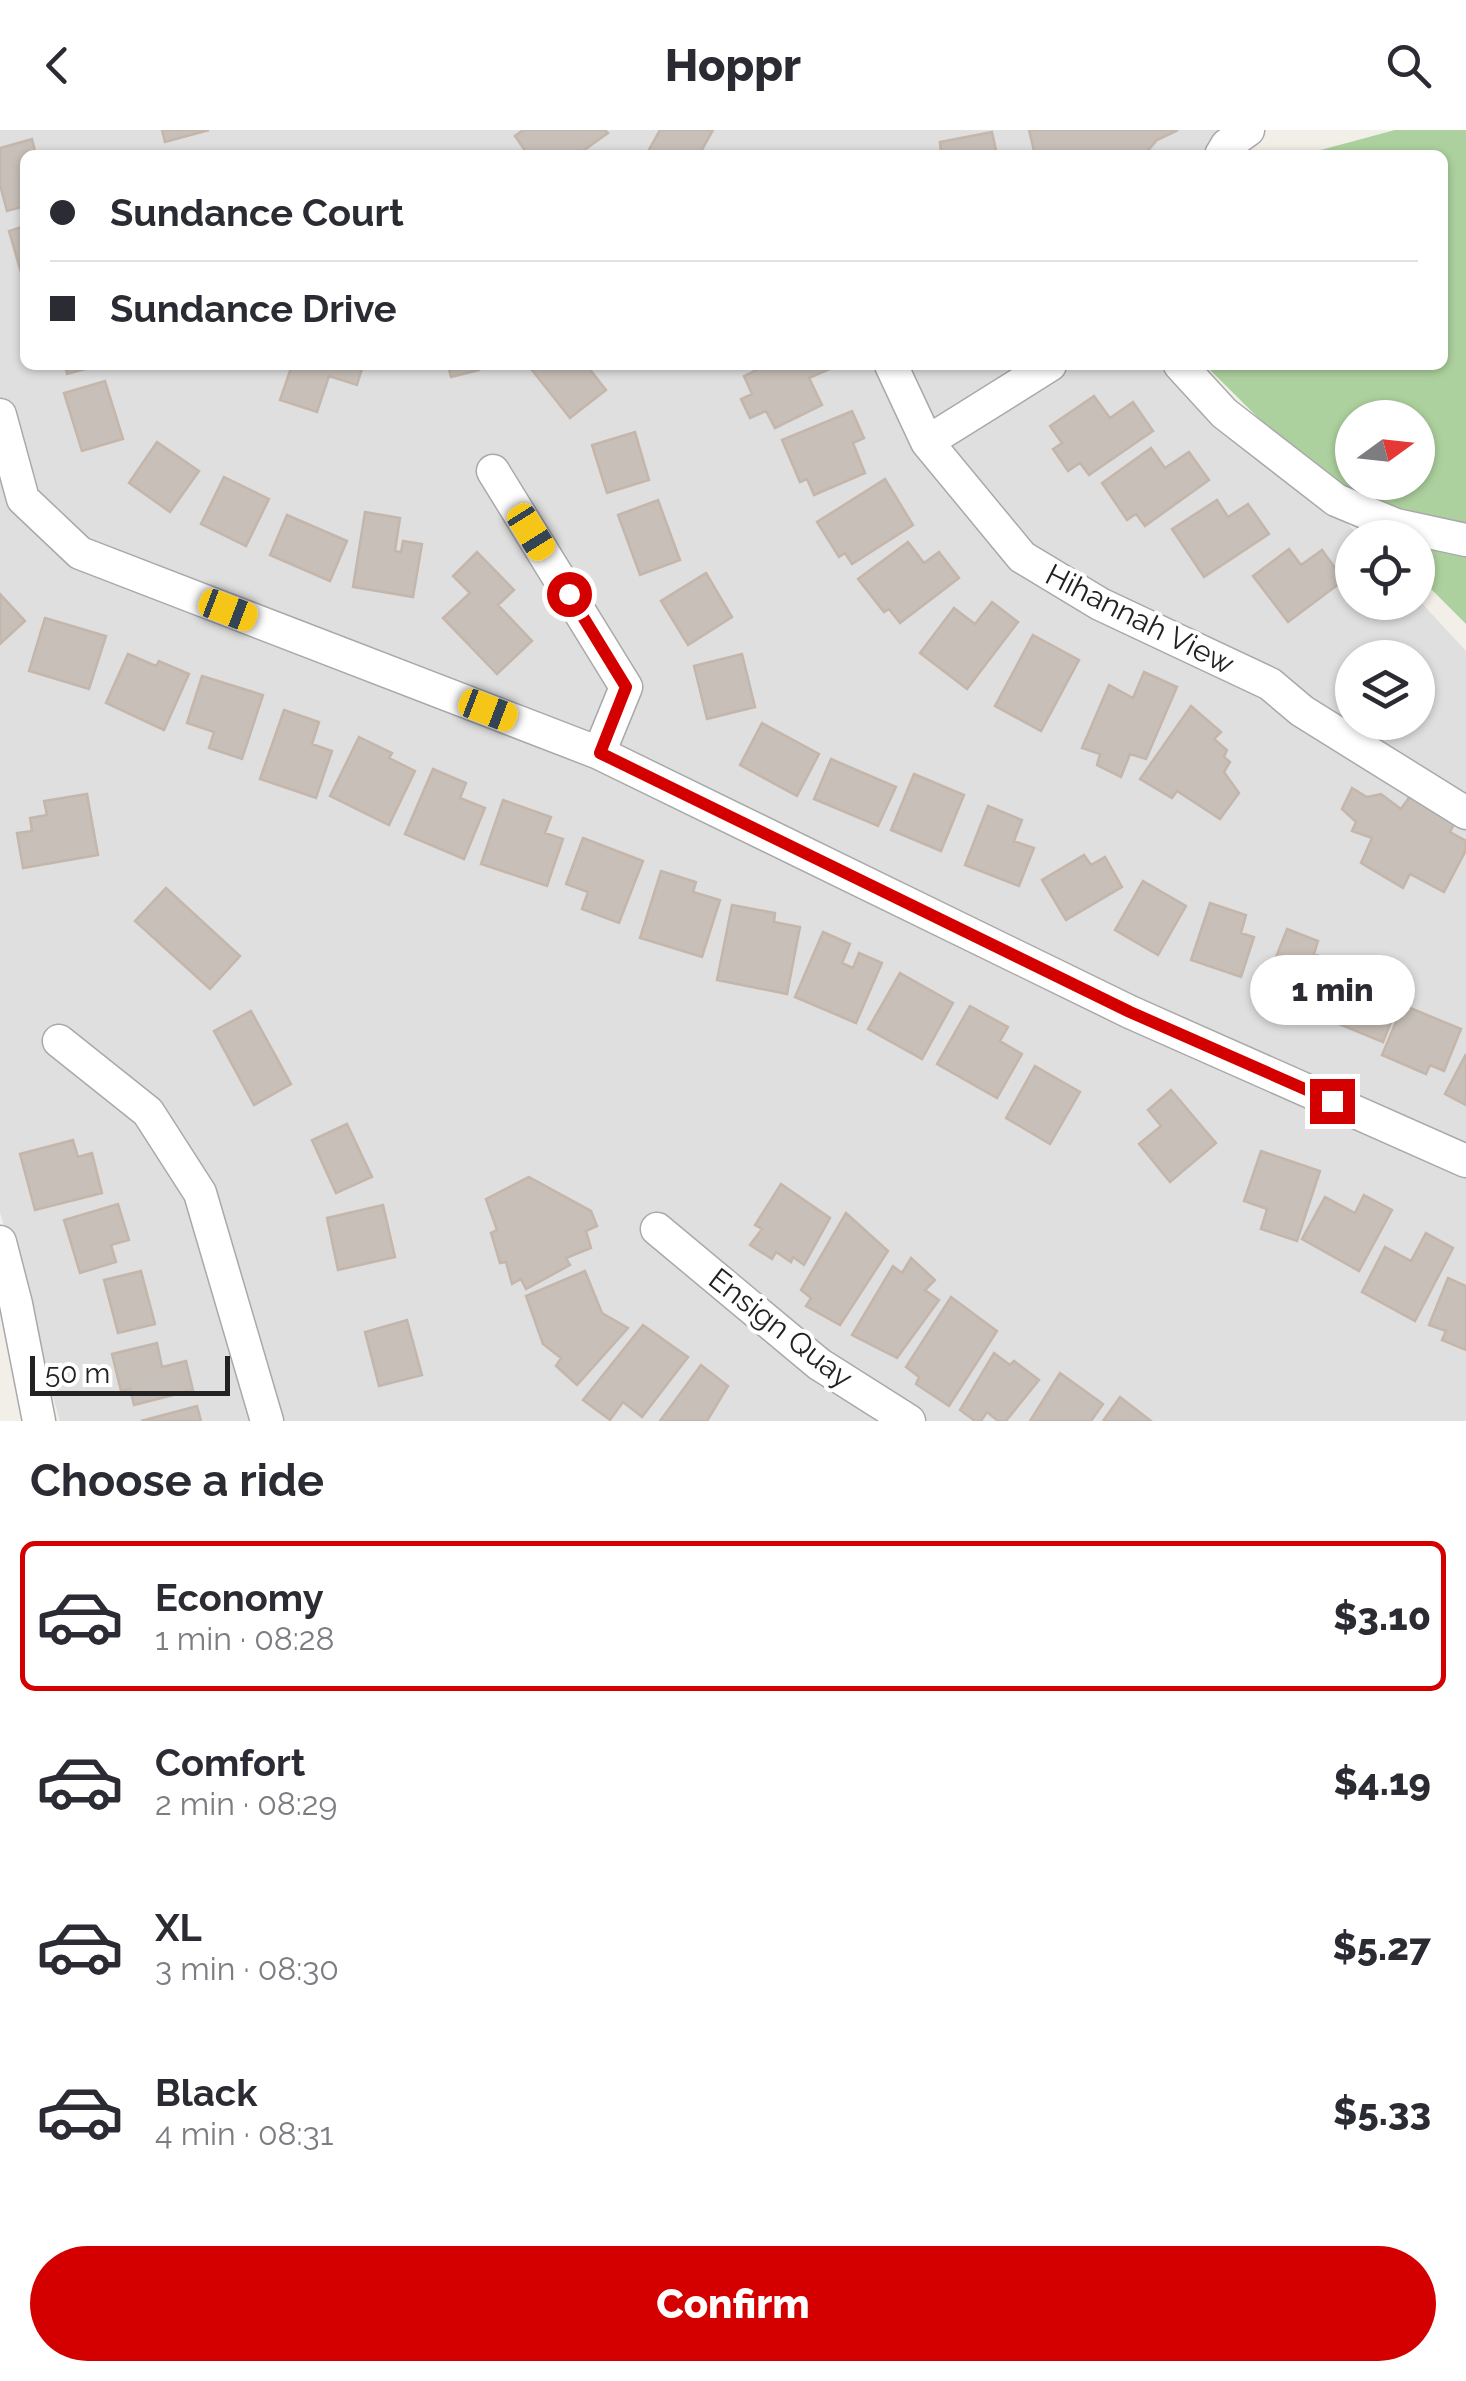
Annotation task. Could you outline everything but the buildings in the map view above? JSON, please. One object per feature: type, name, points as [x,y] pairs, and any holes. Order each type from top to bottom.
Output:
[{"type":"street","points":[[1224,150],[1248,130]]},
{"type":"street","name":"Hihannah View","points":[[894,370],[927,442],[1022,557],[1100,604],[1270,684],[1302,711],[1466,813]]},
{"type":"street","points":[[927,442],[1042,370]]},
{"type":"street","points":[[1185,370],[1224,413],[1336,500],[1396,525],[1466,540]]},
{"type":"street","points":[[0,415],[23,499],[80,553],[600,753],[1130,1012],[1466,1161]]},
{"type":"street","points":[[493,470],[626,687],[600,753]]},
{"type":"street","points":[[60,1041],[148,1112],[200,1193],[268,1421]]},
{"type":"street","name":"Ensign Quay","points":[[658,1229],[818,1364],[909,1421]]},
{"type":"street","points":[[0,1242],[39,1421]]},
{"type":"street","points":[[0,1350],[32,1388]]},
{"type":"shaded area","points":[[0,130],[1233,130],[1215,150],[20,150],[20,370],[1203,370],[1344,520],[1335,520],[1335,620],[1435,617],[1466,651],[1466,1421],[60,1421],[0,1212]]},
{"type":"green space","points":[[1395,130],[1466,130],[1466,624],[1435,593],[1435,520],[1361,520],[1341,500],[1435,500],[1435,400],[1335,400],[1335,494],[1210,370],[1448,370],[1448,150],[1321,150]]},
{"type":"route","points":[[569,594],[626,687],[600,753],[1130,1012],[1332,1101]]}]
